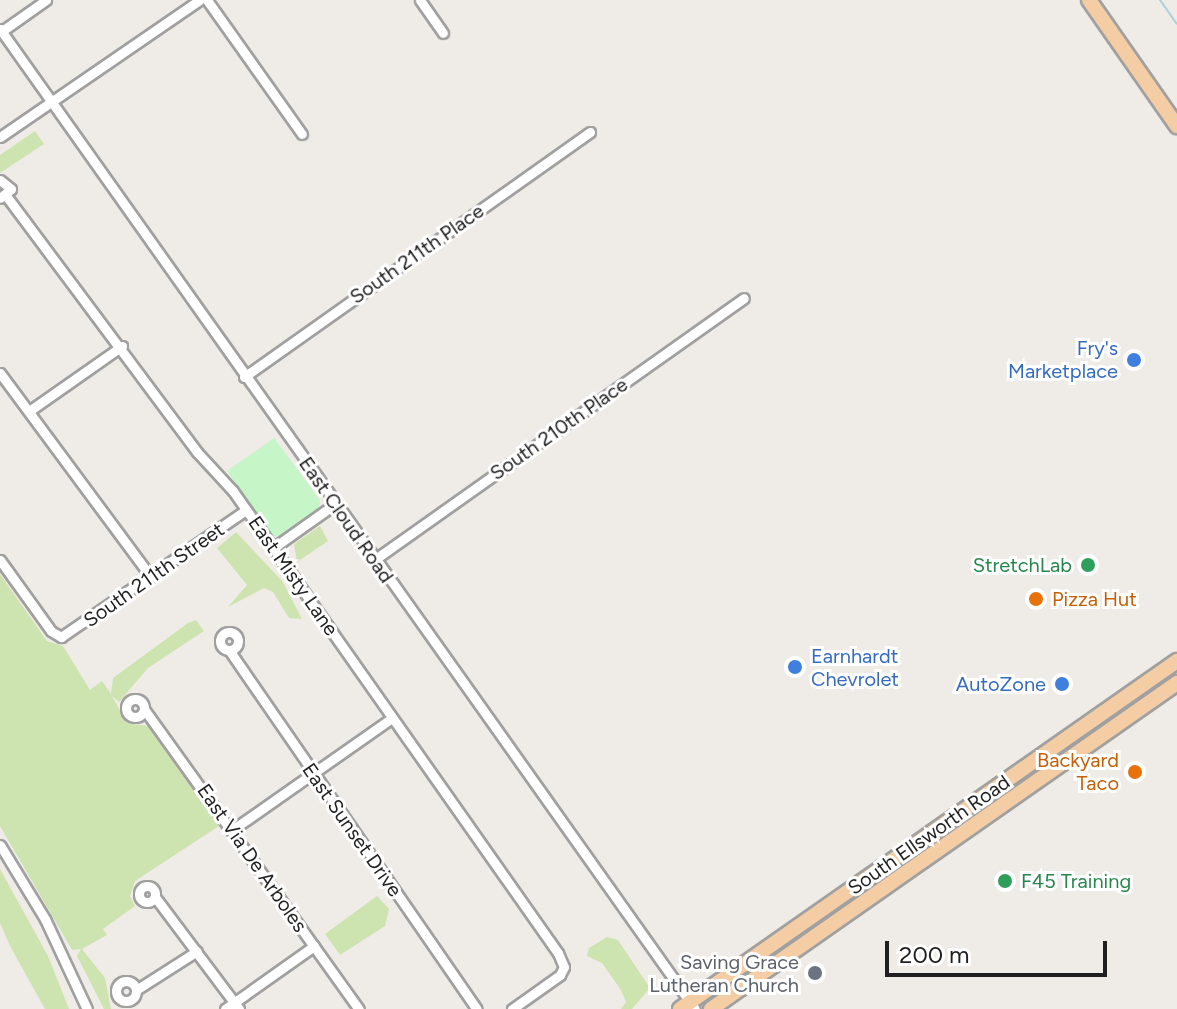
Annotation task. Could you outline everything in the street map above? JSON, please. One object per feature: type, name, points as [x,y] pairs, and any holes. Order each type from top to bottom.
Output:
[{"type":"main road","points":[[1089,0],[1177,126]]},
{"type":"main road","name":"South Ellsworth Road","points":[[688,1007],[1177,661]]},
{"type":"main road","name":"South Ellsworth Road","points":[[711,1009],[1177,683]]},
{"type":"main road","points":[[1060,743],[1070,758]]},
{"type":"main road","points":[[902,854],[914,867]]},
{"type":"street","points":[[1,30],[46,0]]},
{"type":"street","points":[[0,137],[199,0]]},
{"type":"street","points":[[207,0],[302,134]]},
{"type":"street","points":[[420,0],[443,33]]},
{"type":"street","name":"East Cloud Road","points":[[1,30],[688,1007]]},
{"type":"street","name":"South 211th Place","points":[[244,377],[590,132]]},
{"type":"street","name":"East Misty Lane","points":[[0,180],[10,186],[3,198],[122,346],[197,452],[246,510],[564,967],[512,1009]]},
{"type":"street","name":"South 210th Place","points":[[374,560],[744,298]]},
{"type":"street","points":[[32,409],[122,346]]},
{"type":"street","points":[[0,373],[32,409],[151,577]]},
{"type":"street","points":[[273,548],[335,504]]},
{"type":"street","name":"South 211th Street","points":[[0,560],[51,631],[61,637],[246,510]]},
{"type":"street","name":"East Sunset Drive","points":[[229,650],[477,1009]]},
{"type":"street","name":"East Via De Arboles","points":[[144,709],[359,1009]]},
{"type":"street","points":[[232,830],[392,718]]},
{"type":"street","points":[[0,845],[45,919],[87,1009]]},
{"type":"street","points":[[155,897],[197,951],[233,1007],[314,946]]},
{"type":"street","points":[[136,990],[197,951]]},
{"type":"green space","points":[[35,131],[44,144],[0,173],[0,155]]},
{"type":"green space","points":[[274,438],[320,500],[319,508],[279,536],[273,536],[227,471]]},
{"type":"green space","points":[[320,526],[328,541],[297,562],[294,544]]},
{"type":"green space","points":[[236,532],[283,582],[302,619],[289,618],[273,592],[264,588],[228,607],[247,585],[217,548]]},
{"type":"green space","points":[[0,574],[47,641],[63,646],[90,690],[102,681],[111,694],[113,678],[188,623],[196,620],[204,631],[148,668],[119,702],[112,696],[127,723],[148,726],[219,826],[135,881],[130,896],[135,906],[103,929],[107,935],[82,949],[105,978],[111,1009],[104,1009],[77,956],[81,949],[72,950],[0,826]]},
{"type":"green space","points":[[0,869],[48,956],[69,1009],[45,1009],[10,946],[0,923]]},
{"type":"green space","points":[[377,896],[389,909],[385,926],[340,955],[325,934]]},
{"type":"green space","points":[[607,937],[618,940],[650,988],[632,1009],[621,1009],[626,1002],[621,990],[602,963],[587,956],[589,948]]},
{"type":"waterway","points":[[1160,0],[1177,24]]},
{"type":"place","name":"Fry's Marketplace","points":[[1134,360]]},
{"type":"place","name":"StretchLab","points":[[1088,565]]},
{"type":"place","name":"Pizza Hut","points":[[1036,599]]},
{"type":"place","name":"Earnhardt Chevrolet","points":[[795,667]]},
{"type":"place","name":"AutoZone","points":[[1062,684]]},
{"type":"place","name":"Backyard Taco","points":[[1135,772]]},
{"type":"place","name":"F45 Training","points":[[1005,881]]},
{"type":"place","name":"Saving Grace Lutheran Church","points":[[815,973]]}]
